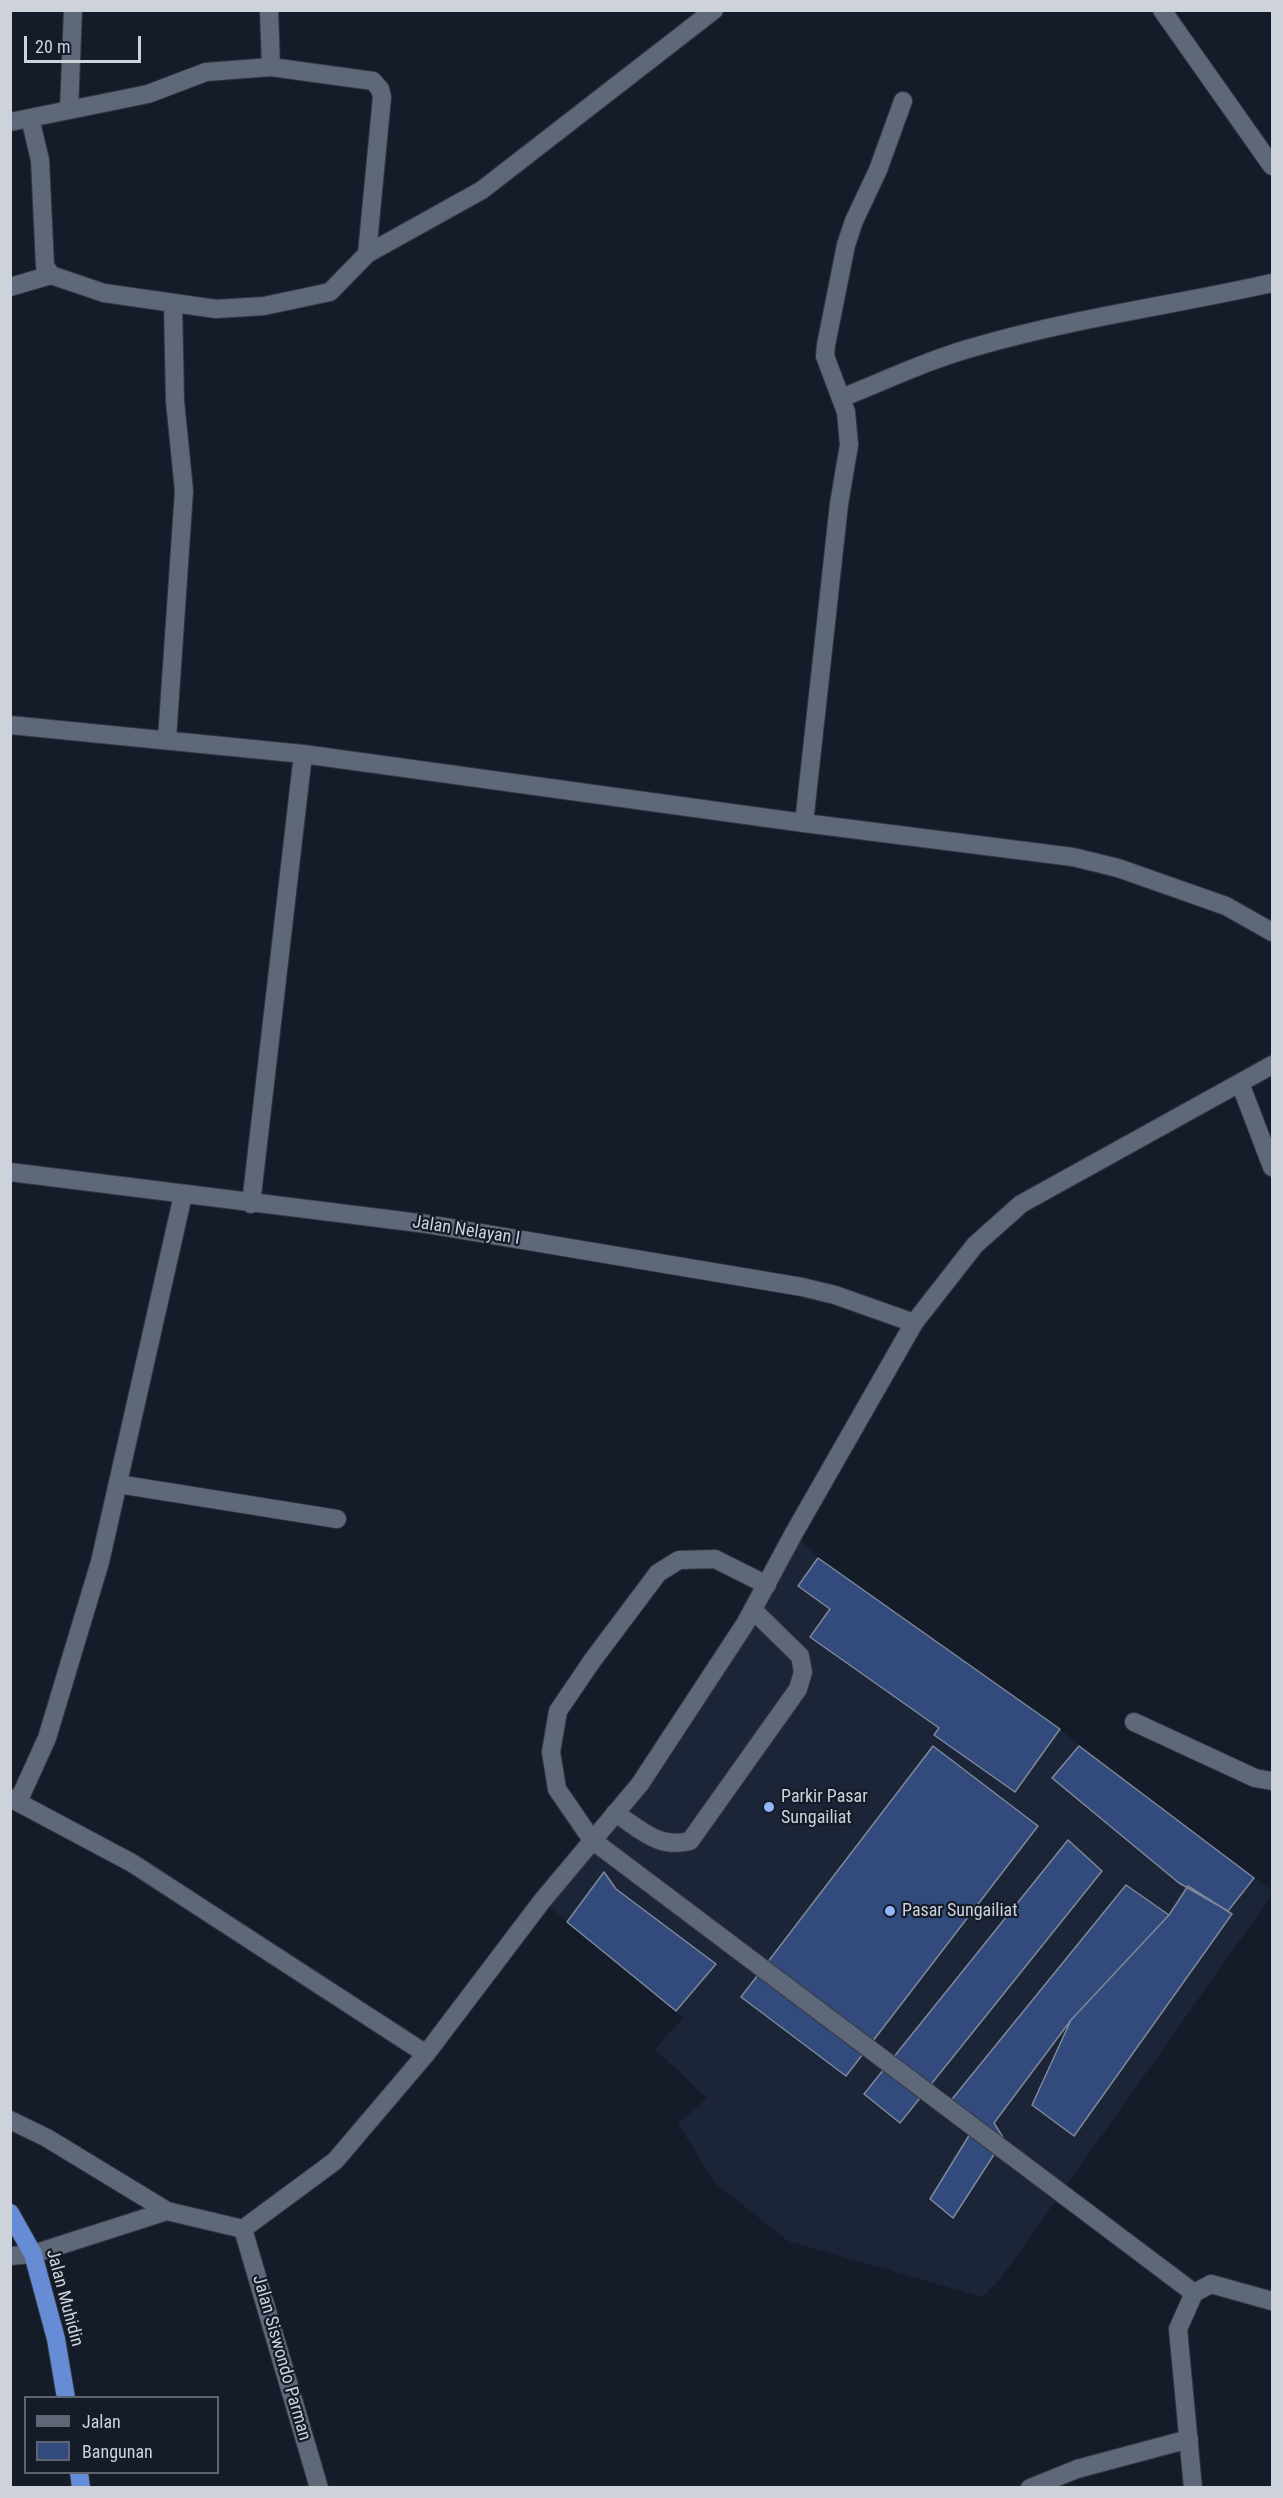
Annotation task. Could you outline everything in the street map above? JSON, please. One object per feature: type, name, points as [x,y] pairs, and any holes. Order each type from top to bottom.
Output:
[{"type":"highway","name":"Jalan Muhidin","points":[[10,2213],[33,2254],[56,2339],[66,2396]]},
{"type":"street","points":[[69,110],[73,10]]},
{"type":"street","points":[[268,10],[271,68]]},
{"type":"street","points":[[10,287],[51,275],[104,292],[216,309],[264,306],[330,292],[367,254],[482,190],[714,10]]},
{"type":"street","points":[[1162,10],[1272,166]]},
{"type":"street","points":[[10,122],[148,94],[206,72],[271,68],[373,81],[380,89],[382,97],[367,254]]},
{"type":"street","points":[[804,823],[839,504],[849,445],[846,412],[825,356],[846,245],[854,221],[878,170],[903,101]]},
{"type":"street","points":[[30,118],[40,160],[45,266],[51,275]]},
{"type":"street","points":[[841,398],[925,362],[978,346],[1093,317],[1177,304],[1272,284]]},
{"type":"street","points":[[167,739],[184,490],[175,401],[173,304]]},
{"type":"street","points":[[10,725],[303,754],[804,823],[1073,856],[1118,868],[1226,906],[1272,932]]},
{"type":"street","points":[[251,1204],[303,754]]},
{"type":"street","points":[[10,2120],[47,2138],[167,2211],[243,2229],[335,2161],[426,2054],[542,1901],[640,1784],[753,1610],[794,1533],[914,1323],[975,1245],[1021,1204],[1272,1065]]},
{"type":"street","points":[[1240,1083],[1272,1167]]},
{"type":"street","name":"Jalan Nelayan I","points":[[10,1172],[251,1204],[427,1224],[835,1295],[914,1323]]},
{"type":"street","points":[[183,1195],[100,1562],[46,1738],[14,1800],[132,1863],[426,2054]]},
{"type":"street","points":[[118,1484],[337,1519]]},
{"type":"street","points":[[767,1585],[715,1559],[679,1560],[658,1573],[592,1661],[558,1711],[551,1752],[557,1789],[592,1840],[1194,2293]]},
{"type":"street","points":[[615,1813],[662,1843],[676,1844],[690,1841],[798,1689],[803,1672],[800,1656],[753,1610]]},
{"type":"street","points":[[1134,1722],[1255,1778],[1272,1781]]},
{"type":"street","points":[[10,2256],[33,2254],[167,2211]]},
{"type":"street","name":"Jalan Siswondo Parman","points":[[243,2229],[319,2487]]},
{"type":"street","points":[[1193,2487],[1178,2329],[1194,2293],[1211,2284],[1272,2301]]},
{"type":"street","points":[[1030,2487],[1077,2469],[1189,2439]]},
{"type":"shaded area","name":"Pasar Sungailiat","points":[[794,1533],[818,1558],[1059,1729],[1272,1891],[1272,1895],[1001,2278],[982,2297],[788,2241],[715,2183],[678,2124],[707,2098],[655,2049],[683,2018],[542,1901],[640,1784]]},
{"type":"building","points":[[818,1558],[1060,1729],[1015,1792],[934,1735],[939,1728],[810,1637],[830,1609],[798,1586]]},
{"type":"building","name":"Pasar Sungailiat","points":[[933,1746],[1038,1826],[846,2076],[741,1997]]},
{"type":"building","points":[[1079,1746],[1254,1878],[1228,1911],[1179,1883],[1052,1778]]},
{"type":"building","points":[[1068,1840],[1102,1871],[900,2123],[864,2094]]},
{"type":"building","points":[[604,1872],[616,1889],[716,1964],[676,2011],[567,1922]]},
{"type":"building","points":[[1126,1885],[1169,1915],[1071,2020],[994,2123],[1004,2139],[953,2218],[930,2199],[970,2134],[944,2109]]},
{"type":"building","points":[[1188,1886],[1232,1914],[1074,2136],[1032,2105],[1071,2020],[1169,1915]]},
{"type":"place","name":"Parkir Pasar Sungailiat","points":[[769,1807]]},
{"type":"place","name":"Pasar Sungailiat","points":[[890,1911]]}]
